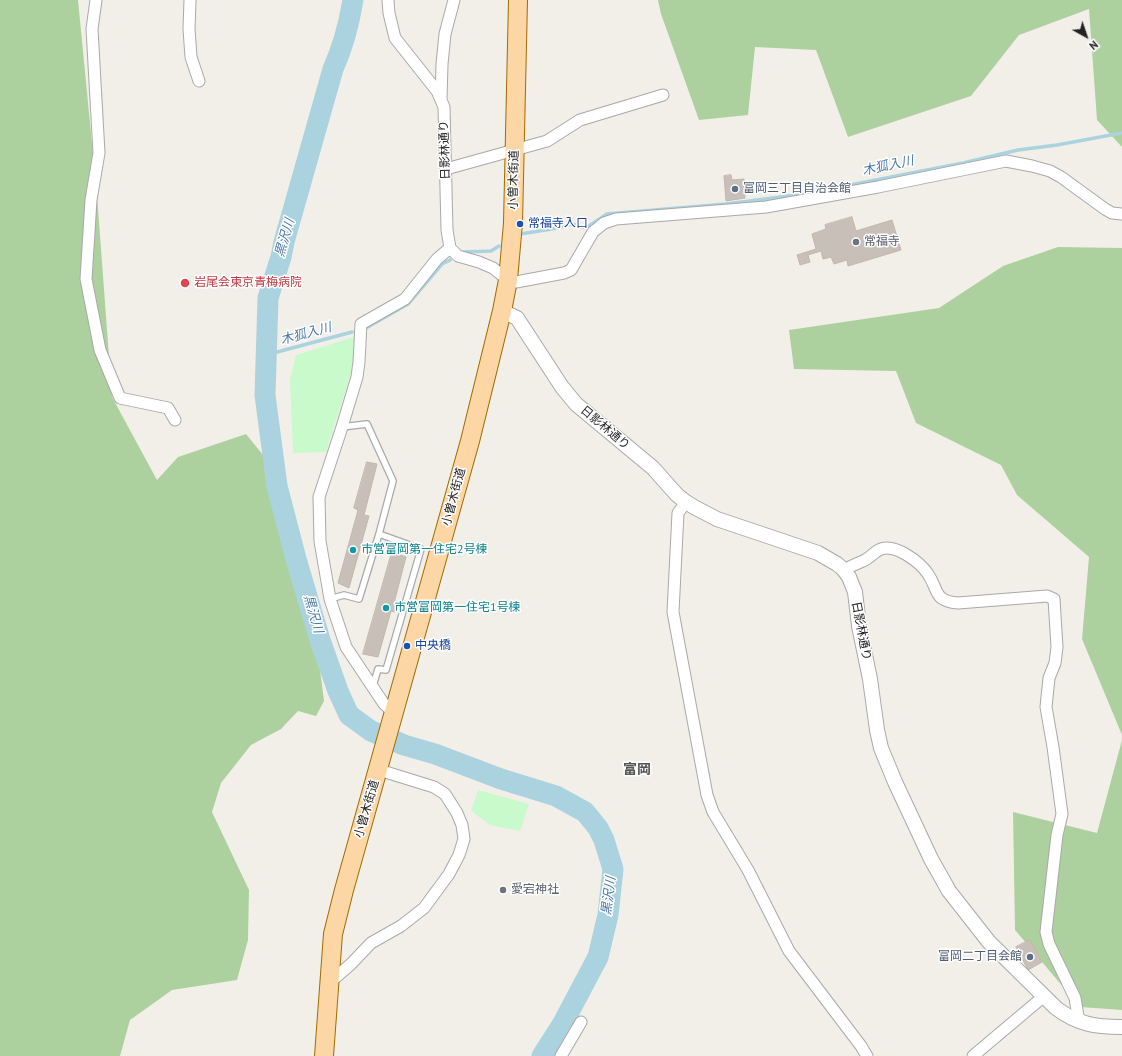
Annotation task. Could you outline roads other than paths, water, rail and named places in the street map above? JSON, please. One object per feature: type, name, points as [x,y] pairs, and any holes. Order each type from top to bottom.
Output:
[{"type":"main road","name":"小曽木街道","points":[[324,1056],[333,934],[468,448],[502,311],[508,280],[513,223],[518,0]]},
{"type":"street","points":[[96,0],[92,29],[99,153],[91,200],[86,279],[100,350],[120,398],[168,408],[175,420]]},
{"type":"street","points":[[190,0],[189,29],[191,57],[199,81]]},
{"type":"street","name":"日影林通り","points":[[388,0],[389,13],[395,38],[437,91],[441,100],[444,116],[447,230],[450,248]]},
{"type":"street","points":[[441,100],[445,34],[454,0]]},
{"type":"street","points":[[446,169],[547,141],[580,120],[663,95]]},
{"type":"street","points":[[393,716],[346,648],[330,599],[320,541],[319,497],[357,377],[361,324],[405,300],[437,259],[450,248],[458,256],[493,268],[508,280],[516,282],[564,273],[571,270],[593,232],[604,223],[616,219],[766,207],[878,187],[1006,161],[1026,164],[1050,171],[1061,177],[1105,209],[1116,214],[1122,214]]},
{"type":"street","name":"日影林通り","points":[[502,311],[517,318],[562,387],[576,404],[653,468],[677,495],[686,502],[717,519],[818,553],[844,570],[849,577],[854,592],[881,748],[898,789],[931,859],[949,891],[989,942],[1043,997],[1068,1017],[1079,1022],[1122,1027]]},
{"type":"street","points":[[686,502],[678,513],[673,612],[707,795],[713,812],[748,870],[789,951],[867,1056]]},
{"type":"street","points":[[844,570],[852,564],[864,561],[880,549],[888,548],[896,550],[915,561],[928,574],[938,595],[949,602],[958,603],[1047,596],[1054,599],[1057,648],[1055,663],[1049,678],[1046,707],[1062,814],[1054,856],[1052,890],[1049,901],[1046,932],[1049,944],[1074,998],[1079,1022]]},
{"type":"street","points":[[329,983],[372,944],[401,926],[424,908],[449,874],[459,855],[464,839],[462,825],[457,813],[445,794],[434,786],[380,763]]},
{"type":"street","points":[[974,1056],[1043,997]]},
{"type":"street","points":[[561,1056],[581,1022]]},
{"type":"lane","points":[[330,599],[344,595],[359,599],[379,534],[393,481],[367,424],[342,427]]},
{"type":"lane","points":[[373,688],[378,669],[386,670],[421,549],[379,534]]},
{"type":"waterway","name":"黒沢川","points":[[353,0],[350,18],[340,52],[333,69],[281,257],[268,298],[265,395],[277,486],[296,559],[320,640],[338,691],[349,715],[371,731],[404,745],[435,754],[501,779],[556,796],[585,812],[598,828],[604,840],[613,869],[608,915],[598,957],[562,1025],[542,1056]]},
{"type":"waterway","name":"木狐入川","points":[[520,234],[572,224],[586,228],[607,214],[726,204],[804,194],[963,163],[1018,150],[1057,145],[1122,133]]},
{"type":"waterway","name":"木狐入川","points":[[464,252],[491,251],[499,246]]},
{"type":"waterway","name":"木狐入川","points":[[366,328],[408,304],[442,264],[450,260]]},
{"type":"waterway","name":"木狐入川","points":[[266,355],[352,332]]},
{"type":"place","name":"富岡三丁目自治会館","points":[[735,189]]},
{"type":"place","name":"常福寺入口","points":[[520,224]]},
{"type":"place","name":"常福寺","points":[[856,242]]},
{"type":"place","name":"岩尾会東京青梅病院","points":[[185,283]]},
{"type":"place","name":"市営富岡第一住宅2号棟","points":[[353,550]]},
{"type":"place","name":"市営富岡第一住宅1号棟","points":[[386,608]]},
{"type":"place","name":"中央橋","points":[[407,646]]},
{"type":"place","name":"愛宕神社","points":[[503,890]]},
{"type":"place","name":"富岡二丁目会館","points":[[1030,957]]},
{"type":"district","name":"富岡","points":[[637,770]]}]
